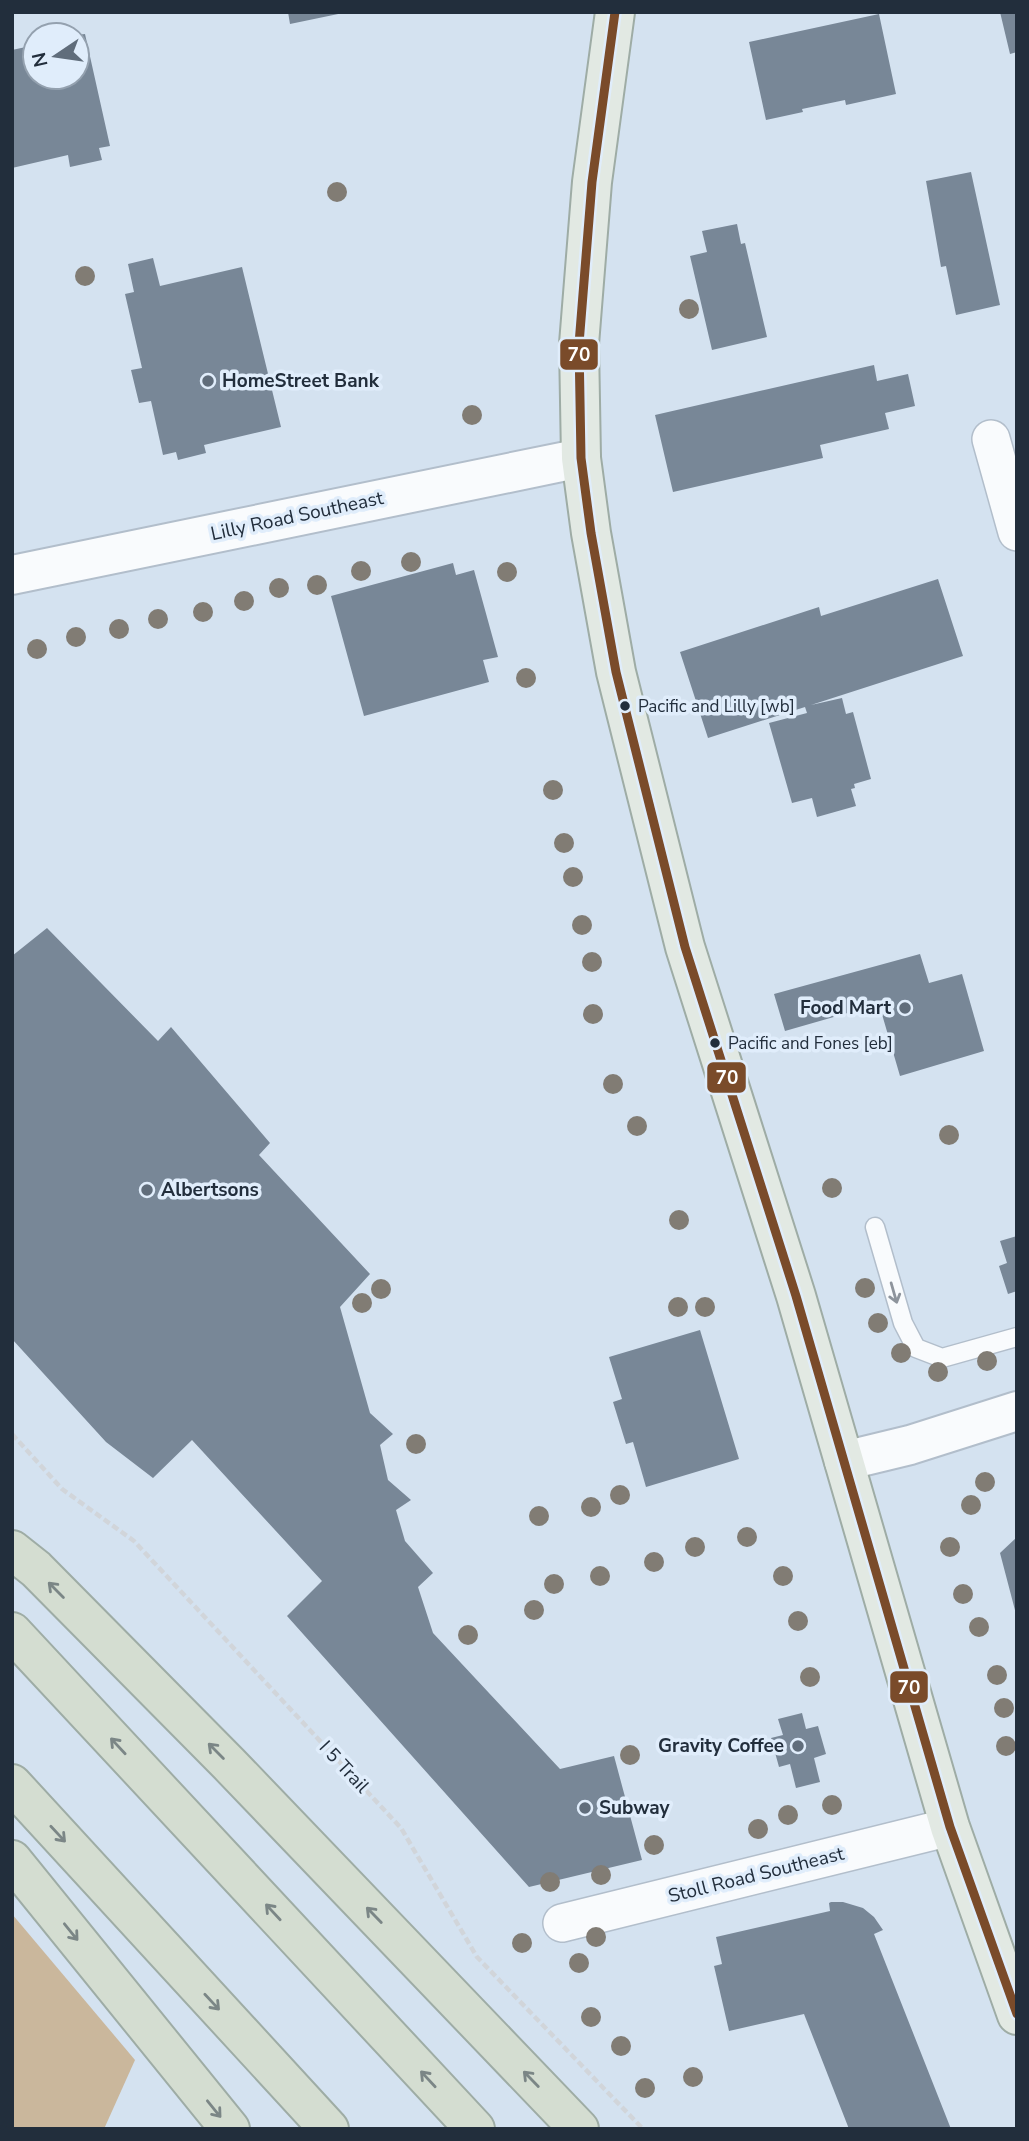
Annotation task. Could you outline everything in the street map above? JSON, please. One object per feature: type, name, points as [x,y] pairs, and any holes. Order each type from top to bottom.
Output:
[{"type":"highway","points":[[12,1550],[36,1569],[229,1764],[579,2129]]},
{"type":"highway","points":[[12,1632],[475,2129]]},
{"type":"highway","points":[[12,1784],[329,2129]]},
{"type":"highway","points":[[12,1860],[230,2129]]},
{"type":"main road","points":[[615,12],[592,182],[579,344],[582,458],[590,533],[616,672],[682,935],[784,1255],[950,1827],[1017,2015]]},
{"type":"street","points":[[991,439],[1017,532]]},
{"type":"street","name":"Lilly Road Southeast","points":[[12,575],[582,458]]},
{"type":"street","points":[[844,1461],[910,1445],[1017,1411]]},
{"type":"street","name":"Stoll Road Southeast","points":[[562,1923],[950,1827]]},
{"type":"lane","points":[[875,1227],[903,1323],[916,1348],[942,1358],[1017,1336]]},
{"type":"path","name":"I 5 Trail","points":[[12,1434],[62,1489],[134,1541],[401,1828],[477,1957],[643,2129]]},
{"type":"shaded area","points":[[12,1914],[135,2060],[104,2129],[12,2129]]},
{"type":"building","points":[[288,12],[342,12],[343,13],[290,24]]},
{"type":"building","points":[[1000,12],[1017,12],[1017,52],[1010,54]]},
{"type":"building","points":[[879,14],[896,94],[846,105],[845,100],[766,120],[749,42]]},
{"type":"building","points":[[21,48],[21,91],[91,91],[91,61],[110,146],[99,148],[102,160],[70,167],[68,155],[12,168],[12,50]]},
{"type":"building","points":[[971,172],[1000,305],[956,315],[946,266],[941,267],[926,181]]},
{"type":"building","points":[[737,224],[741,244],[745,243],[767,337],[712,350],[690,256],[707,252],[702,231]]},
{"type":"building","points":[[153,258],[160,286],[242,267],[281,427],[204,445],[206,453],[178,460],[176,452],[163,455],[151,401],[139,403],[131,370],[142,368],[125,294],[134,292],[128,264]]},
{"type":"building","points":[[874,365],[877,381],[908,374],[915,406],[885,413],[889,429],[820,445],[823,458],[673,492],[655,415]]},
{"type":"building","points":[[453,563],[456,575],[474,570],[498,657],[483,660],[489,682],[364,716],[331,596]]},
{"type":"building","points":[[938,579],[963,656],[811,705],[842,698],[846,714],[853,712],[871,779],[854,784],[855,788],[851,789],[856,806],[817,817],[812,798],[792,803],[769,723],[807,713],[805,707],[708,738],[680,652],[819,607],[821,616]]},
{"type":"building","points":[[47,928],[158,1041],[171,1027],[270,1143],[259,1155],[370,1274],[340,1307],[370,1413],[393,1434],[380,1445],[388,1480],[411,1500],[396,1510],[405,1541],[433,1573],[418,1587],[433,1633],[560,1769],[614,1756],[642,1860],[529,1887],[287,1616],[322,1581],[192,1440],[153,1478],[106,1442],[12,1339],[12,956]]},
{"type":"building","points":[[920,954],[929,983],[962,974],[984,1051],[900,1076],[879,1004],[785,1031],[774,994]]},
{"type":"building","points":[[1017,1236],[1017,1291],[1008,1294],[999,1266],[1007,1263],[1000,1241]]},
{"type":"building","points":[[700,1330],[739,1459],[646,1487],[633,1442],[626,1444],[613,1402],[622,1399],[609,1357]]},
{"type":"building","points":[[1017,1537],[1017,1614],[1016,1614],[1000,1553]]},
{"type":"building","name":"Gravity Coffee","points":[[802,1713],[806,1729],[818,1726],[826,1754],[814,1758],[820,1782],[796,1788],[790,1764],[779,1767],[771,1738],[783,1735],[778,1719]]},
{"type":"building","points":[[831,1902],[843,1902],[863,1908],[883,1930],[874,1934],[951,2129],[849,2129],[804,2014],[729,2031],[714,1966],[722,1964],[716,1937],[830,1911]]},
{"type":"transit line","name":"70","points":[[615,12],[592,182],[579,344],[581,458],[591,533],[616,672],[685,947],[796,1296],[950,1827],[1017,2014]]},
{"type":"place","name":"HomeStreet Bank","points":[[208,381]]},
{"type":"place","name":"Pacific and Lilly [wb]","points":[[625,706]]},
{"type":"place","name":"Food Mart","points":[[905,1008]]},
{"type":"place","name":"Pacific and Fones [eb]","points":[[715,1043]]},
{"type":"place","name":"Albertsons","points":[[147,1190]]},
{"type":"place","name":"Gravity Coffee","points":[[798,1746]]},
{"type":"place","name":"Subway","points":[[585,1808]]}]
